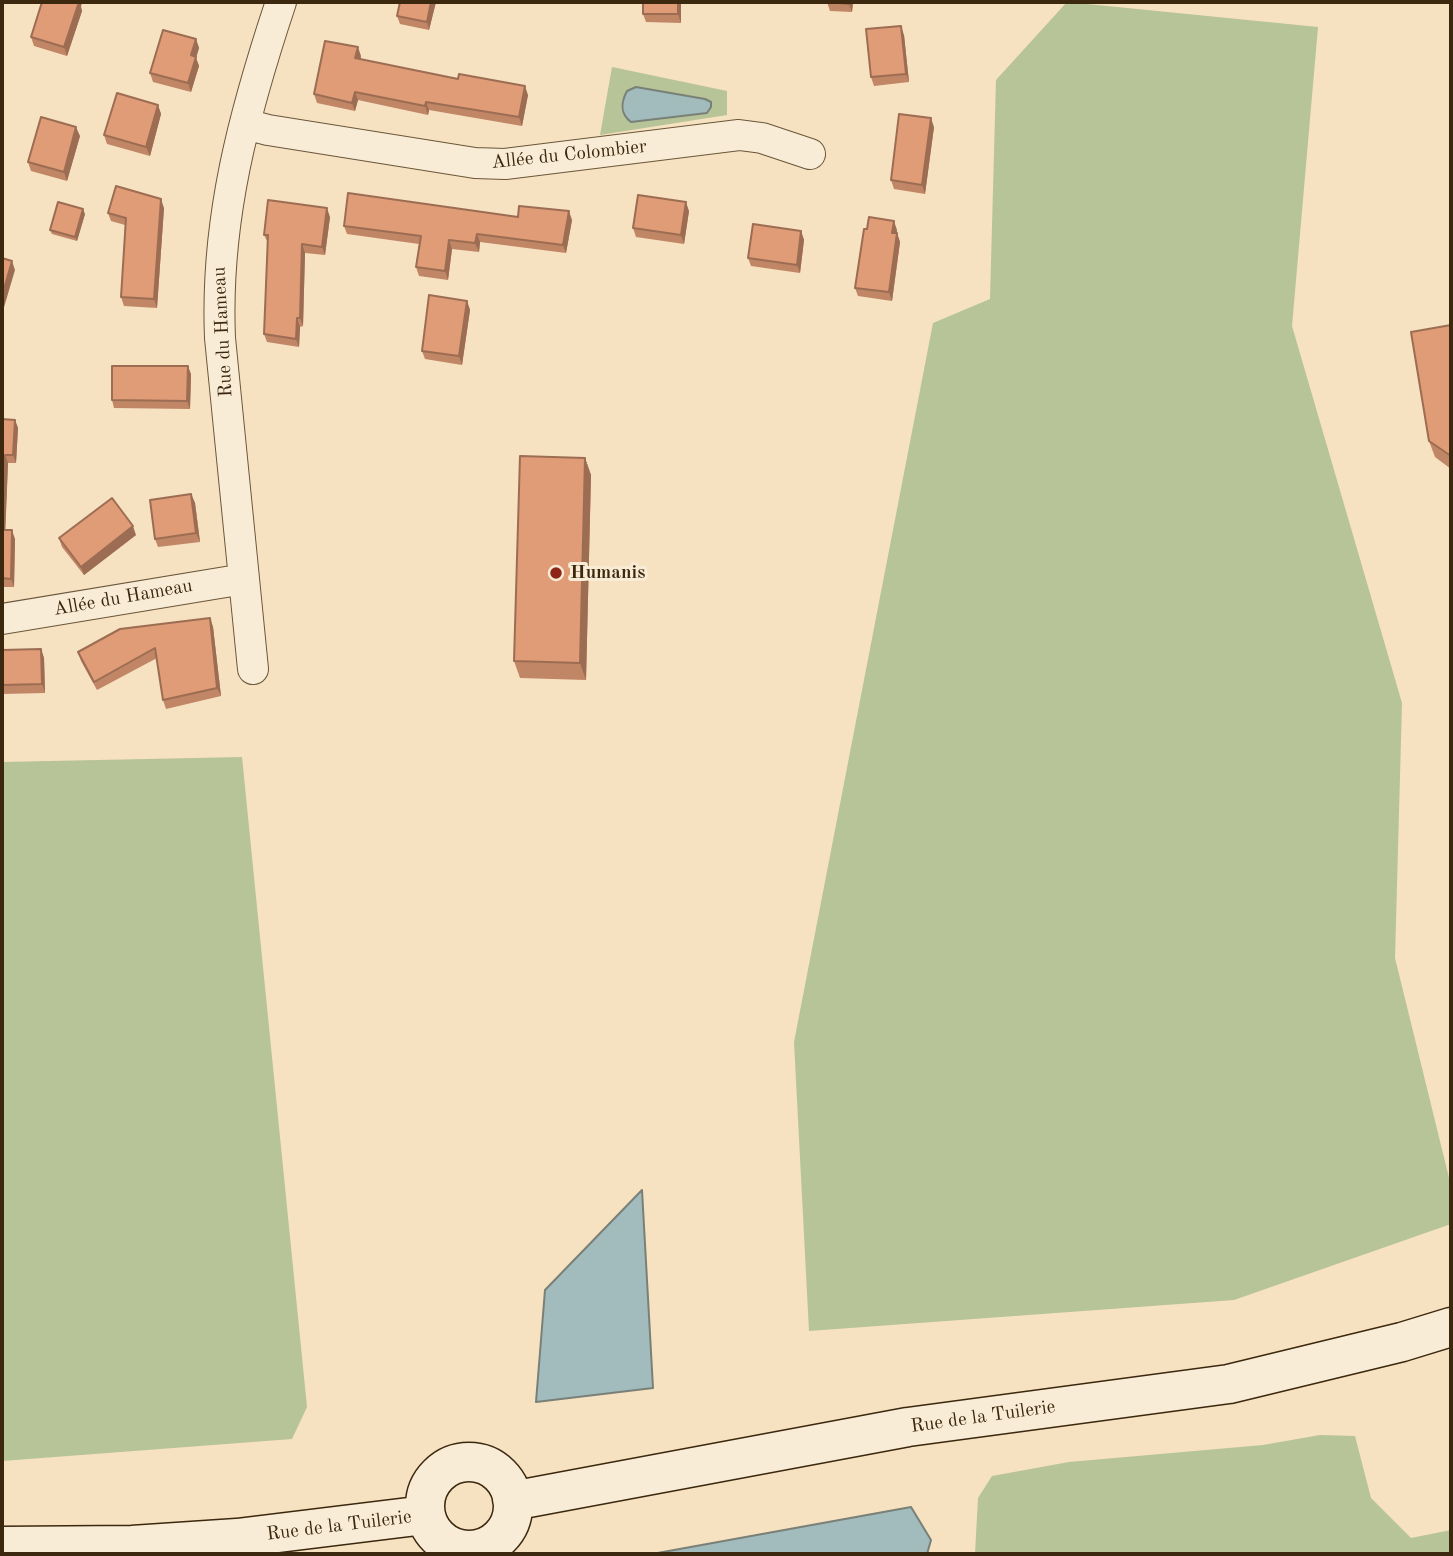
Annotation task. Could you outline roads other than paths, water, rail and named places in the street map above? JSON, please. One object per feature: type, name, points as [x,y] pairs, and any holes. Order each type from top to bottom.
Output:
[{"type":"street","name":"Rue du Hameau","points":[[253,669],[218,294],[228,191],[281,2]]},
{"type":"street","name":"Allée du Colombier","points":[[245,124],[475,163],[518,162],[739,135],[762,138],[810,154]]},
{"type":"street","name":"Allée du Hameau","points":[[2,619],[244,579]]},
{"type":"street","name":"Rue de la Tuilerie","points":[[512,1499],[908,1427],[1229,1384],[1402,1342],[1451,1327]]},
{"type":"street","points":[[455,1464],[480,1464],[492,1468],[502,1476],[509,1487],[513,1513],[509,1526],[490,1546],[477,1550],[450,1547],[438,1539],[425,1515],[428,1490],[434,1479],[455,1464]]},
{"type":"street","name":"Rue de la Tuilerie","points":[[2,1546],[132,1545],[237,1538],[425,1515]]},
{"type":"water","points":[[636,87],[705,99],[711,102],[711,107],[707,113],[631,122],[623,112],[623,104],[627,91]]},
{"type":"water","points":[[642,1190],[653,1388],[536,1402],[545,1290]]},
{"type":"water","points":[[911,1507],[931,1540],[927,1554],[652,1554]]},
{"type":"place","name":"Humanis","points":[[556,573]]}]
